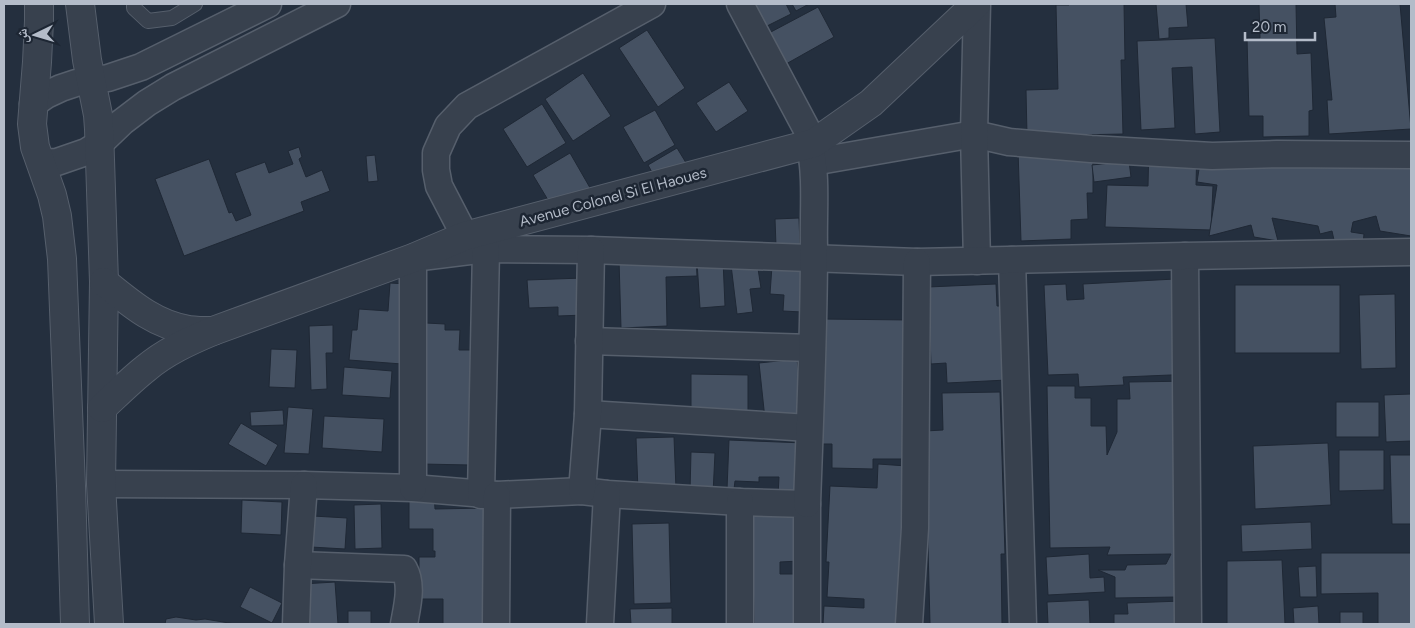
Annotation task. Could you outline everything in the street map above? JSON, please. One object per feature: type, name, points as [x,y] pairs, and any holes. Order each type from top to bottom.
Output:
[{"type":"street","points":[[39,4],[38,62],[32,124],[35,147],[52,195],[57,216],[62,259],[75,624]]},
{"type":"street","points":[[80,4],[86,54],[98,115],[104,282],[101,484],[109,624]]},
{"type":"street","points":[[33,104],[61,88],[125,73],[157,60],[268,4]]},
{"type":"street","points":[[41,163],[57,162],[86,152],[99,144],[146,103],[173,87],[337,4]]},
{"type":"street","points":[[496,624],[475,243],[439,186],[436,170],[436,153],[448,126],[467,106],[652,4]]},
{"type":"street","points":[[740,4],[812,149],[814,259],[807,504],[807,624]]},
{"type":"street","points":[[976,4],[974,134],[977,260]]},
{"type":"street","name":"Avenue Colonel Si El Haoues","points":[[102,408],[145,368],[166,353],[212,331],[413,258],[475,243],[812,149],[871,103],[976,4]]},
{"type":"street","points":[[812,149],[974,134],[1009,142],[1212,156],[1277,154],[1411,155]]},
{"type":"street","points":[[475,243],[591,250],[917,262],[1411,252]]},
{"type":"street","points":[[591,250],[588,414],[600,624]]},
{"type":"street","points":[[1185,256],[1188,624]]},
{"type":"street","points":[[413,258],[413,488]]},
{"type":"street","points":[[1012,260],[1023,624]]},
{"type":"street","points":[[909,624],[915,528],[917,262]]},
{"type":"street","name":"Avenue Colonel Si El Haoues","points":[[104,282],[145,314],[166,324],[189,330],[212,331]]},
{"type":"street","points":[[589,341],[812,348]]},
{"type":"street","points":[[588,414],[809,428]]},
{"type":"street","points":[[101,484],[304,485],[413,488],[489,495],[594,493],[807,504]]},
{"type":"street","points":[[296,624],[304,485]]},
{"type":"street","points":[[740,502],[740,624]]},
{"type":"street","points":[[298,565],[404,569],[408,577],[408,604],[404,624]]},
{"type":"lane","points":[[134,4],[134,8],[148,21],[172,18],[196,4]]},
{"type":"building","points":[[749,4],[786,4],[791,14],[761,29]]},
{"type":"building","points":[[792,4],[809,4],[796,11]]},
{"type":"building","points":[[1124,4],[1125,60],[1121,60],[1123,134],[1027,136],[1026,90],[1058,89],[1056,5]]},
{"type":"building","points":[[1156,4],[1186,4],[1188,27],[1169,28],[1169,38],[1159,39]]},
{"type":"building","points":[[1259,4],[1296,4],[1297,54],[1311,53],[1313,110],[1309,111],[1309,136],[1263,137],[1263,116],[1249,116],[1247,38],[1260,38]]},
{"type":"building","points":[[1335,4],[1400,4],[1411,129],[1329,134],[1327,100],[1332,100],[1324,18],[1336,17]]},
{"type":"building","points":[[818,7],[834,37],[786,64],[769,33]]},
{"type":"building","points":[[647,30],[685,88],[658,107],[619,48]]},
{"type":"building","points":[[1215,38],[1220,132],[1195,134],[1192,67],[1172,68],[1175,128],[1141,130],[1137,41]]},
{"type":"building","points":[[583,73],[611,116],[573,141],[545,99]]},
{"type":"building","points":[[729,82],[748,111],[716,132],[696,103]]},
{"type":"building","points":[[542,104],[566,143],[527,167],[503,129]]},
{"type":"building","points":[[655,110],[675,145],[644,163],[623,127]]},
{"type":"building","points":[[1149,142],[1197,144],[1196,185],[1213,186],[1211,230],[1105,227],[1107,185],[1148,186]]},
{"type":"building","points":[[299,147],[302,157],[299,159],[306,177],[322,170],[330,191],[301,202],[304,211],[184,256],[155,179],[209,159],[229,213],[232,212],[236,221],[251,215],[235,173],[265,162],[269,173],[293,164],[288,151]]},
{"type":"building","points":[[677,148],[688,166],[658,183],[648,165]]},
{"type":"building","points":[[1018,150],[1093,157],[1093,193],[1087,193],[1088,219],[1071,220],[1071,239],[1021,241]]},
{"type":"building","points":[[1202,150],[1411,161],[1411,236],[1380,231],[1376,216],[1353,222],[1351,232],[1364,234],[1363,245],[1334,240],[1332,231],[1320,234],[1318,226],[1272,218],[1278,241],[1254,237],[1251,225],[1209,236],[1217,185],[1197,182]]},
{"type":"building","points":[[570,153],[593,193],[551,205],[533,175]]},
{"type":"building","points":[[375,155],[378,181],[368,182],[366,156]]},
{"type":"building","points":[[1129,161],[1131,177],[1094,182],[1092,165]]},
{"type":"building","points":[[799,218],[800,245],[776,246],[775,219]]},
{"type":"building","points":[[696,257],[697,276],[666,277],[667,326],[621,328],[619,260]]},
{"type":"building","points":[[723,260],[725,306],[700,308],[697,262]]},
{"type":"building","points":[[757,262],[761,288],[750,289],[753,312],[737,314],[731,265]]},
{"type":"building","points":[[772,266],[805,269],[802,312],[783,311],[784,295],[770,294]]},
{"type":"building","points":[[583,278],[585,315],[558,316],[558,307],[529,308],[527,280]]},
{"type":"building","points":[[1175,279],[1194,374],[1123,377],[1124,385],[1079,387],[1078,374],[1048,375],[1044,285],[1066,284],[1067,300],[1084,299],[1083,284]]},
{"type":"building","points":[[390,283],[408,284],[402,364],[349,360],[352,330],[357,330],[359,309],[388,311]]},
{"type":"building","points":[[996,284],[997,306],[1004,306],[1007,380],[947,383],[946,363],[931,364],[928,287]]},
{"type":"building","points":[[1235,285],[1340,285],[1340,353],[1235,353]]},
{"type":"building","points":[[1395,294],[1396,368],[1361,369],[1359,295]]},
{"type":"building","points":[[822,319],[910,320],[908,459],[873,459],[873,469],[832,468],[832,444],[818,444]]},
{"type":"building","points":[[426,323],[445,324],[445,330],[460,330],[459,350],[473,350],[470,465],[422,464]]},
{"type":"building","points":[[333,325],[333,353],[326,353],[327,389],[311,390],[309,326]]},
{"type":"building","points":[[271,349],[297,350],[295,388],[269,387]]},
{"type":"building","points":[[797,359],[803,414],[765,419],[759,363]]},
{"type":"building","points":[[344,367],[392,371],[390,398],[342,395]]},
{"type":"building","points":[[691,374],[748,375],[748,417],[691,417]]},
{"type":"building","points":[[1193,381],[1176,597],[1115,598],[1115,577],[1098,570],[1125,570],[1127,565],[1166,564],[1171,554],[1107,555],[1110,547],[1050,548],[1047,386],[1075,386],[1075,398],[1091,398],[1091,426],[1106,426],[1107,455],[1117,432],[1117,399],[1130,399],[1129,382]]},
{"type":"building","points":[[1000,392],[1005,554],[1001,554],[1002,624],[930,624],[925,431],[943,430],[942,393]]},
{"type":"building","points":[[1411,394],[1411,441],[1386,442],[1384,395]]},
{"type":"building","points":[[1336,402],[1379,402],[1379,437],[1336,437]]},
{"type":"building","points":[[288,407],[313,409],[309,454],[284,453]]},
{"type":"building","points":[[283,410],[284,425],[251,426],[250,412]]},
{"type":"building","points":[[324,416],[384,419],[382,452],[322,448]]},
{"type":"building","points":[[241,423],[278,445],[266,466],[228,444]]},
{"type":"building","points":[[674,437],[676,489],[638,491],[636,438]]},
{"type":"building","points":[[729,440],[804,443],[802,497],[778,496],[779,477],[759,477],[759,482],[735,481],[734,489],[727,489]]},
{"type":"building","points":[[1328,443],[1331,505],[1255,509],[1253,446]]},
{"type":"building","points":[[1339,450],[1384,450],[1384,490],[1339,491]]},
{"type":"building","points":[[691,452],[715,453],[713,494],[690,492]]},
{"type":"building","points":[[1390,455],[1411,455],[1411,524],[1392,524]]},
{"type":"building","points":[[878,464],[907,466],[899,624],[823,624],[824,606],[864,608],[864,599],[827,597],[829,562],[826,562],[830,486],[877,488]]},
{"type":"building","points":[[409,493],[434,493],[435,509],[485,508],[485,624],[443,624],[443,599],[419,599],[419,557],[435,557],[435,551],[433,551],[433,529],[409,529]]},
{"type":"building","points":[[242,500],[282,502],[281,535],[241,533]]},
{"type":"building","points":[[381,504],[382,548],[355,549],[354,505]]},
{"type":"building","points":[[798,507],[799,561],[780,562],[780,574],[796,574],[797,624],[754,624],[752,508]]},
{"type":"building","points":[[313,516],[347,518],[345,549],[311,547]]},
{"type":"building","points":[[1311,522],[1312,549],[1242,552],[1241,525]]},
{"type":"building","points":[[669,523],[671,603],[634,604],[632,524]]},
{"type":"building","points":[[1321,553],[1411,553],[1411,624],[1378,624],[1378,593],[1321,594]]},
{"type":"building","points":[[1089,554],[1090,578],[1104,577],[1105,592],[1048,595],[1046,557]]},
{"type":"building","points":[[1282,560],[1285,624],[1227,624],[1227,561]]},
{"type":"building","points":[[1316,566],[1317,597],[1300,597],[1298,567]]},
{"type":"building","points":[[335,582],[338,624],[305,624],[302,584]]},
{"type":"building","points":[[250,587],[282,603],[272,623],[240,607]]},
{"type":"building","points":[[1089,600],[1090,624],[1048,624],[1047,602]]},
{"type":"building","points":[[1182,601],[1183,624],[1114,624],[1114,614],[1128,614],[1127,603]]},
{"type":"building","points":[[1318,606],[1319,624],[1294,624],[1293,608]]},
{"type":"building","points":[[672,608],[672,624],[631,624],[630,609]]},
{"type":"building","points":[[348,611],[371,611],[371,624],[348,624]]},
{"type":"building","points":[[1340,612],[1363,612],[1363,624],[1340,624]]},
{"type":"building","points":[[176,617],[235,624],[165,624],[166,619]]}]
